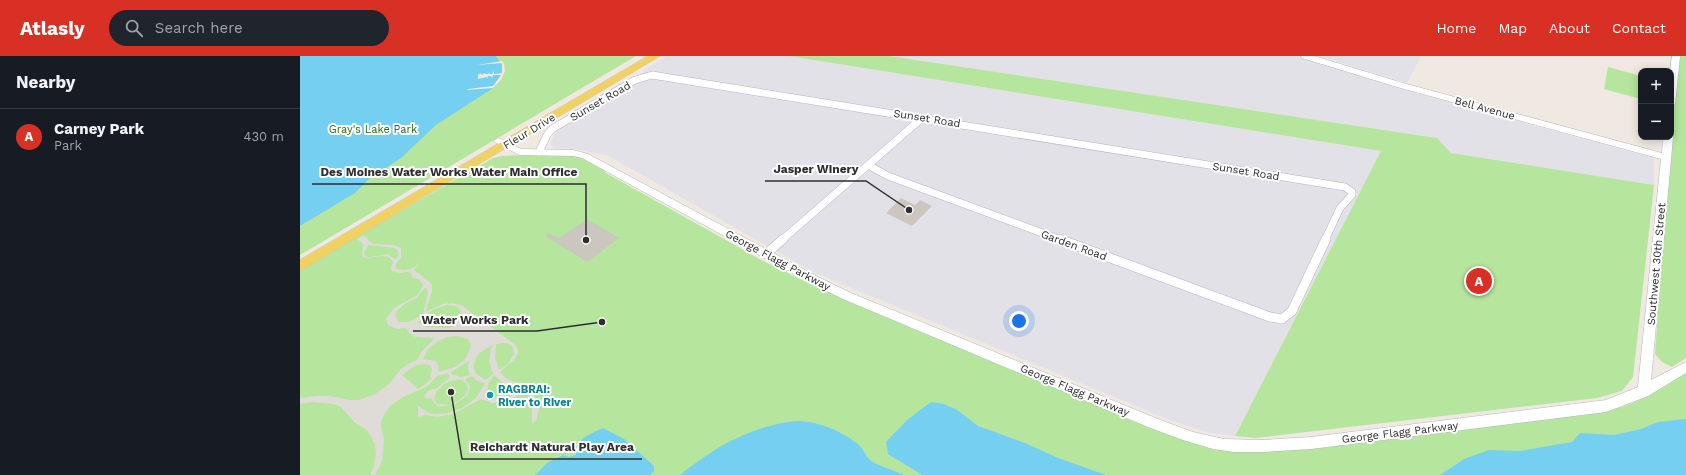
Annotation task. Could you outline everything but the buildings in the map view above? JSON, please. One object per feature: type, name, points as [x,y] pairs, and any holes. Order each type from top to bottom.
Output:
[{"type":"main road","name":"Fleur Drive","points":[[300,266],[644,56]]},
{"type":"main road","name":"Fleur Drive","points":[[300,258],[655,56]]},
{"type":"street","name":"Bell Avenue","points":[[1305,56],[1400,86],[1666,157]]},
{"type":"street","points":[[1674,75],[1676,56]]},
{"type":"street","name":"Sunset Road","points":[[539,152],[547,135],[552,130],[635,80],[652,75],[1340,186],[1349,189],[1352,195],[1348,197],[1340,208],[1292,311],[1282,319]]},
{"type":"street","points":[[766,254],[922,118]]},
{"type":"street","name":"Southwest 30th Street","points":[[1644,392],[1668,140]]},
{"type":"street","name":"George Flagg Parkway","points":[[502,143],[519,152],[573,153],[592,159],[816,281],[1153,423],[1187,436],[1220,444],[1264,447],[1311,443],[1606,406],[1626,400],[1644,392],[1686,367]]},
{"type":"street","name":"Garden Road","points":[[868,165],[895,179],[1270,317],[1282,319]]},
{"type":"shaded area","points":[[667,56],[789,56],[1381,151],[1235,436],[1211,433],[1172,421],[813,272],[607,155],[576,149],[554,148],[550,144],[557,130],[642,80],[644,70]]},
{"type":"shaded area","points":[[890,56],[1297,56],[1409,91],[1654,158],[1654,185],[1451,153],[1437,138]]},
{"type":"shaded area","points":[[1319,56],[1421,56],[1407,83]]},
{"type":"shaded area","points":[[364,235],[373,244],[394,245],[401,248],[401,257],[395,266],[397,269],[410,269],[416,266],[421,260],[414,270],[432,284],[432,292],[427,311],[443,304],[453,303],[461,305],[486,323],[490,319],[493,321],[488,325],[516,345],[518,352],[515,359],[500,372],[507,379],[524,386],[534,396],[539,409],[536,421],[532,423],[532,405],[525,392],[506,402],[492,403],[481,399],[453,414],[437,417],[425,415],[418,417],[418,406],[429,413],[436,414],[448,413],[462,408],[476,398],[485,383],[477,381],[472,376],[465,379],[470,386],[468,394],[455,404],[450,405],[439,407],[433,402],[432,398],[426,399],[424,396],[427,392],[432,389],[436,389],[450,377],[448,373],[437,376],[428,386],[403,397],[390,406],[385,413],[381,422],[384,439],[382,461],[375,475],[370,475],[374,466],[376,454],[375,444],[367,430],[354,422],[341,407],[333,404],[313,402],[300,404],[300,398],[330,396],[350,400],[359,400],[375,394],[389,384],[401,369],[417,360],[421,352],[435,338],[416,337],[405,328],[397,329],[388,325],[386,319],[394,308],[416,296],[420,292],[423,285],[419,279],[412,278],[412,274],[408,272],[400,273],[392,271],[391,268],[393,262],[389,257],[383,256],[367,258],[363,257],[363,244],[357,239]],"holes":[[[368,245],[394,248],[398,251],[398,257],[395,259],[387,254],[370,257],[365,256],[364,252]],[[426,287],[428,293],[423,315],[409,322],[399,322],[395,316],[397,311],[403,305],[416,298]],[[447,305],[456,306],[461,311],[460,318],[436,319],[427,314],[434,309]],[[425,316],[433,321],[458,321],[455,325],[449,328],[424,327],[418,322]],[[457,336],[468,339],[471,346],[466,358],[457,366],[439,372],[437,362],[423,359],[428,349],[447,337]],[[507,343],[513,347],[514,354],[508,364],[499,370],[495,358],[496,344]],[[492,345],[489,360],[493,374],[486,380],[476,374],[474,363],[479,353]],[[469,361],[468,368],[470,375],[460,377],[452,374],[451,372]],[[416,365],[429,365],[432,368],[430,377],[432,378],[418,389],[402,375]],[[494,375],[503,383],[521,390],[507,399],[494,397],[488,389],[488,384]],[[453,380],[462,380],[467,384],[468,390],[459,400],[450,405],[437,404],[434,398],[437,391],[444,384]]]},
{"type":"green space","name":"Gray's Lake Park","points":[[300,56],[636,56],[300,255]]},
{"type":"green space","points":[[789,56],[889,56],[1437,138],[1451,153],[1654,185],[1633,377],[1622,391],[1597,398],[1255,438],[1235,436],[1381,151]]},
{"type":"green space","points":[[1676,56],[1686,56],[1686,358],[1672,367],[1662,362],[1655,354],[1670,140],[1674,140],[1674,84]]},
{"type":"green space","points":[[1608,67],[1638,75],[1638,98],[1604,89]]},
{"type":"green space","points":[[557,154],[577,156],[590,160],[606,173],[763,261],[825,291],[1208,446],[1587,414],[1622,407],[1639,400],[1686,373],[1686,475],[300,475],[300,269],[493,158],[501,156]]},
{"type":"water","points":[[300,56],[496,56],[502,65],[503,71],[493,88],[436,125],[401,158],[369,179],[355,193],[300,226]]},
{"type":"water","points":[[931,402],[944,404],[957,410],[978,426],[1025,443],[1058,458],[1106,475],[922,475],[888,454],[886,442],[907,420]]},
{"type":"water","points":[[1686,419],[1686,475],[1440,475],[1464,459],[1489,450],[1520,451],[1572,442],[1580,433],[1614,435],[1641,429],[1658,422]]},
{"type":"water","points":[[796,421],[804,421],[821,425],[845,435],[859,445],[868,458],[873,462],[904,475],[680,475],[706,455],[734,439],[763,428]]},
{"type":"water","points":[[603,428],[624,439],[654,466],[654,471],[650,475],[535,475],[547,463],[563,455],[569,457],[576,455],[577,445],[580,441],[588,435]]},
{"type":"pier","points":[[502,61],[505,71],[501,80],[493,88],[467,90],[493,86],[501,75],[493,75],[492,78],[491,76],[488,76],[487,79],[487,77],[478,79],[478,75],[481,73],[481,75],[485,73],[488,74],[490,72],[489,74],[492,74],[494,71],[494,74],[502,73],[502,63],[477,65]]},
{"type":"place","name":"Jasper Winery","points":[[909,210]]},
{"type":"place","name":"Des Moines Water Works Water Main Office","points":[[586,240]]},
{"type":"place","name":"Carney Park","points":[[1479,281]]},
{"type":"place","name":"Water Works Park","points":[[602,322]]},
{"type":"place","name":"Reichardt Natural Play Area","points":[[451,392]]},
{"type":"place","name":"RAGBRAI: River to River","points":[[490,395]]}]
